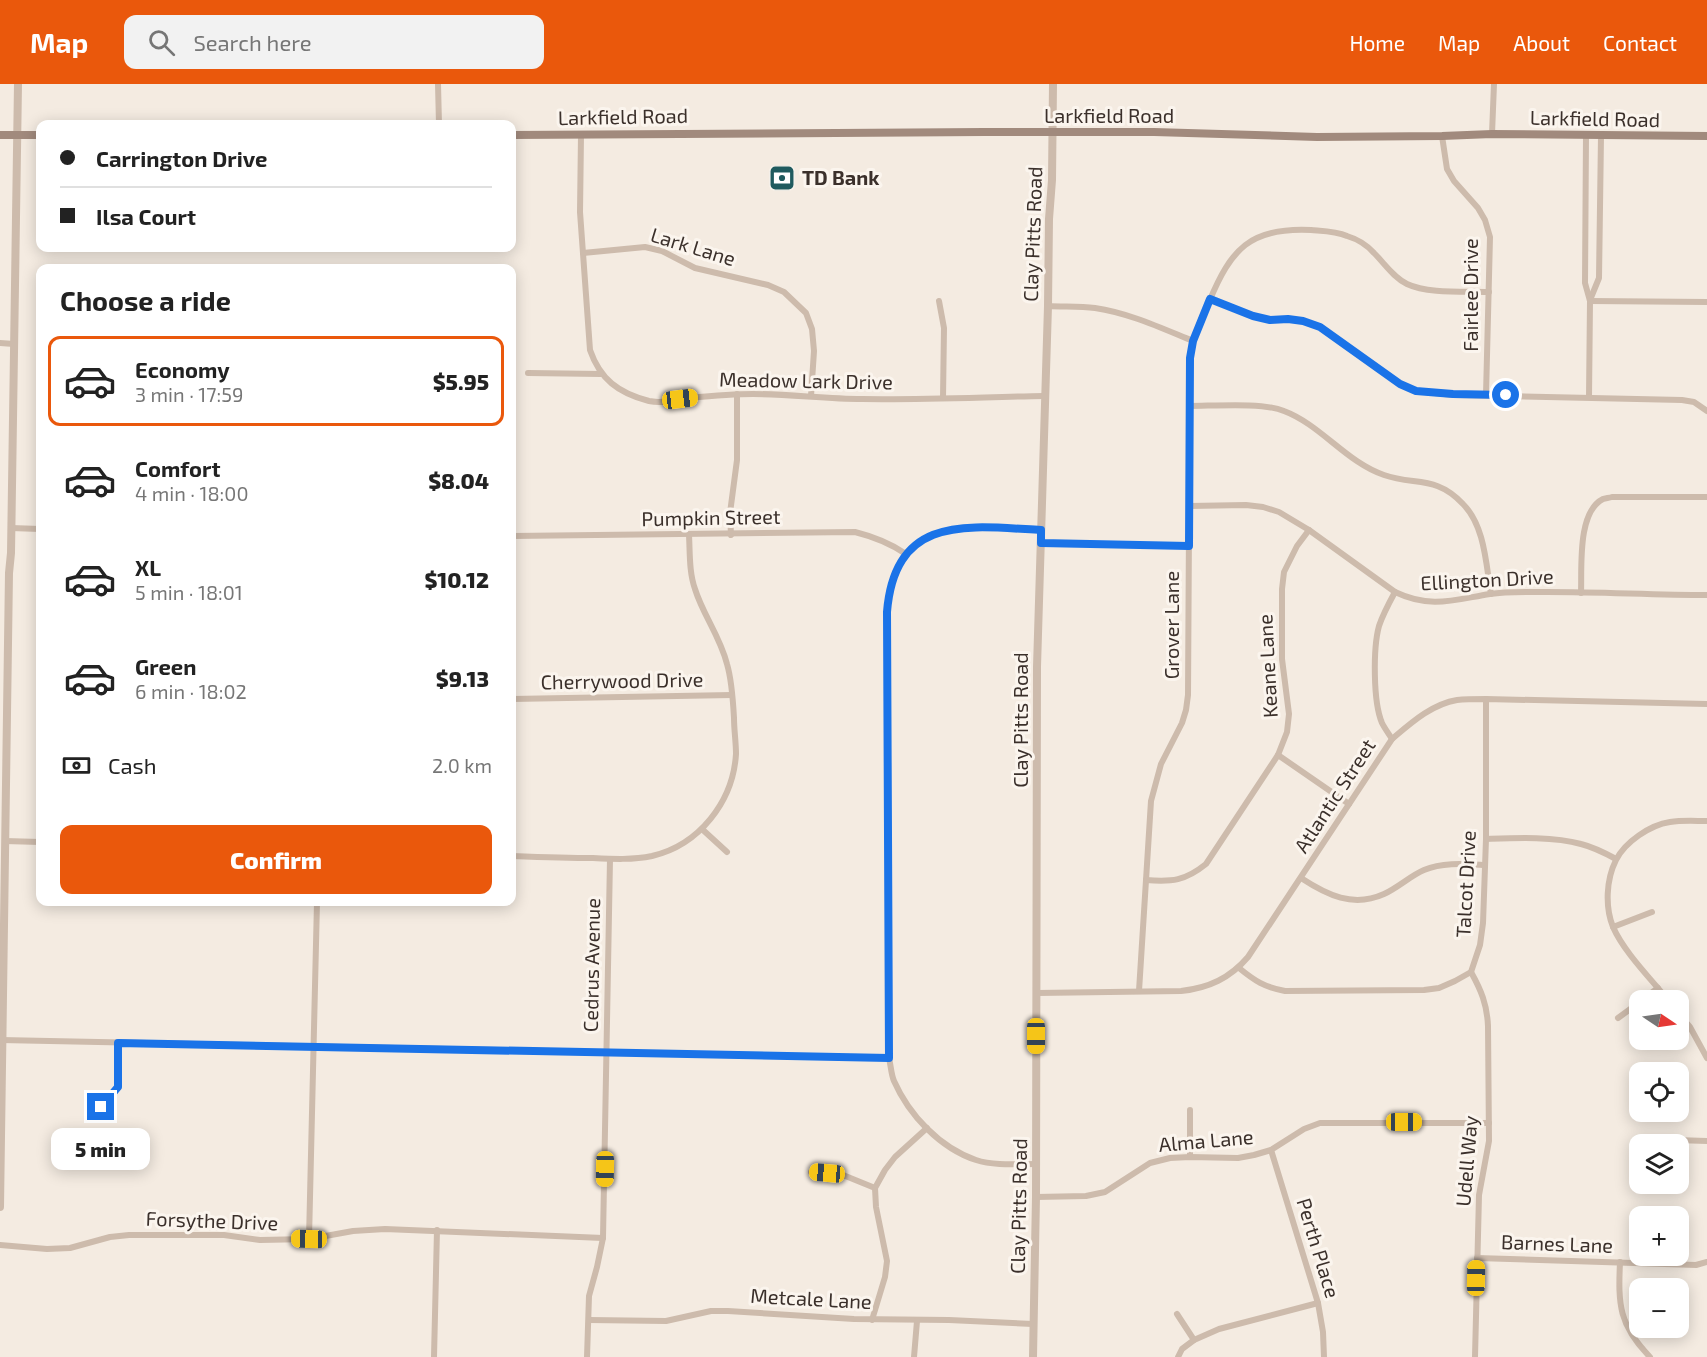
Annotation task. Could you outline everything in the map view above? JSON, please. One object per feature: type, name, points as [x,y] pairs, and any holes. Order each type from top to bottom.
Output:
[{"type":"main road","name":"Larkfield Road","points":[[516,135],[726,132],[1154,132],[1317,137],[1492,134],[1707,136]]},
{"type":"main road","points":[[0,135],[36,135]]},
{"type":"street","points":[[0,1207],[2,882],[5,841],[18,84]]},
{"type":"street","points":[[438,84],[439,120]]},
{"type":"street","name":"Clay Pitts Road","points":[[1033,1357],[1036,1197],[1037,667],[1053,84]]},
{"type":"street","points":[[1492,134],[1494,84]]},
{"type":"street","points":[[528,373],[601,374],[590,350],[580,212],[581,135]]},
{"type":"street","name":"Fairlee Drive","points":[[1442,136],[1447,169],[1454,181],[1478,208],[1485,220],[1490,237],[1486,395]]},
{"type":"street","points":[[1586,136],[1584,283],[1590,301],[1589,396]]},
{"type":"street","points":[[1590,301],[1599,278],[1602,136]]},
{"type":"street","points":[[1585,193],[1600,193]]},
{"type":"street","name":"Grover Lane","points":[[1139,991],[1151,801],[1161,764],[1182,723],[1188,695],[1190,358],[1193,341],[1221,274],[1230,259],[1244,246],[1259,237],[1277,231],[1327,231],[1345,235],[1360,242],[1373,251],[1394,275],[1408,284],[1430,289],[1489,292]]},
{"type":"street","name":"Lark Lane","points":[[583,253],[645,247],[662,251],[694,268],[768,285],[784,292],[806,313],[812,329],[814,351],[811,396]]},
{"type":"street","points":[[1210,299],[1253,316],[1270,320],[1303,321],[1320,327],[1400,384],[1416,391],[1682,400],[1694,402],[1707,411]]},
{"type":"street","points":[[939,301],[944,328],[943,398]]},
{"type":"street","points":[[1590,301],[1707,302]]},
{"type":"street","points":[[1048,306],[1112,311],[1193,341]]},
{"type":"street","points":[[0,343],[14,344]]},
{"type":"street","name":"Meadow Lark Drive","points":[[601,374],[618,389],[651,402],[720,394],[855,399],[1044,396]]},
{"type":"street","points":[[731,535],[730,513],[737,460],[737,394]]},
{"type":"street","points":[[1189,406],[1252,406],[1284,411],[1301,420],[1370,469],[1385,476],[1434,484],[1449,491],[1464,504],[1474,519],[1480,535],[1491,594]]},
{"type":"street","points":[[1581,593],[1586,519],[1601,500],[1612,497],[1707,497]]},
{"type":"street","name":"Ellington Drive","points":[[1189,506],[1246,505],[1279,512],[1309,530],[1395,592],[1411,600],[1453,602],[1491,594],[1530,592],[1707,595]]},
{"type":"street","points":[[1036,1164],[978,1160],[945,1145],[927,1128],[902,1097],[893,1078],[889,1058],[887,612],[891,582],[897,567],[906,554],[925,539],[945,530],[978,526],[1041,530]]},
{"type":"street","points":[[11,528],[36,529]]},
{"type":"street","name":"Keane Lane","points":[[1146,880],[1170,881],[1184,878],[1206,864],[1278,755],[1287,732],[1289,714],[1282,659],[1284,572],[1297,546],[1309,530]]},
{"type":"street","name":"Pumpkin Street","points":[[516,536],[855,532],[891,543],[906,554]]},
{"type":"street","points":[[516,856],[610,859],[652,856],[672,849],[703,830],[721,804],[733,774],[736,754],[732,695],[728,665],[719,639],[694,588],[689,535]]},
{"type":"street","points":[[1041,543],[1189,546]]},
{"type":"street","points":[[1392,739],[1378,712],[1376,638],[1380,623],[1395,592]]},
{"type":"street","name":"Cherrywood Drive","points":[[516,699],[732,695]]},
{"type":"street","name":"Atlantic Street","points":[[1037,993],[1198,989],[1224,979],[1239,968],[1248,957],[1392,739],[1436,708],[1455,701],[1486,699],[1707,704]]},
{"type":"street","name":"Talcot Drive","points":[[1471,972],[1482,934],[1486,839],[1486,699]]},
{"type":"street","points":[[1278,755],[1349,804]]},
{"type":"street","points":[[1655,990],[1658,988],[1625,946],[1614,927],[1608,911],[1607,892],[1611,874],[1616,859],[1628,845],[1648,830],[1669,822],[1707,821]]},
{"type":"street","points":[[703,830],[727,852]]},
{"type":"street","points":[[1486,839],[1566,841],[1598,850],[1616,859]]},
{"type":"street","points":[[5,841],[36,842]]},
{"type":"street","name":"Cedrus Avenue","points":[[587,1357],[589,1296],[603,1238],[610,859]]},
{"type":"street","points":[[1301,878],[1321,891],[1341,898],[1357,900],[1384,894],[1426,869],[1450,865],[1485,865]]},
{"type":"street","points":[[309,1239],[317,906]]},
{"type":"street","points":[[1614,927],[1652,912]]},
{"type":"street","points":[[1239,968],[1257,982],[1285,991],[1424,990],[1455,981],[1471,972]]},
{"type":"street","name":"Udell Way","points":[[1471,972],[1482,992],[1487,1008],[1489,1123],[1479,1195],[1475,1357]]},
{"type":"street","points":[[1618,1018],[1629,1010]]},
{"type":"street","points":[[1689,1027],[1707,1058]]},
{"type":"street","points":[[2,1040],[889,1058]]},
{"type":"street","points":[[101,1107],[118,1087],[118,1043]]},
{"type":"street","points":[[1190,1110],[1190,1157]]},
{"type":"street","name":"Alma Lane","points":[[1036,1197],[1086,1196],[1105,1191],[1150,1162],[1170,1158],[1238,1158],[1271,1150],[1304,1129],[1320,1124],[1341,1122],[1489,1123]]},
{"type":"street","points":[[872,1320],[887,1261],[876,1207],[875,1188],[895,1157],[927,1128]]},
{"type":"street","points":[[1689,1140],[1707,1141]]},
{"type":"street","name":"Perth Place","points":[[1271,1150],[1318,1303],[1324,1357]]},
{"type":"street","points":[[811,1172],[843,1175],[875,1188]]},
{"type":"street","name":"Forsythe Drive","points":[[0,1245],[47,1249],[70,1248],[110,1237],[129,1235],[224,1236],[260,1240],[309,1239],[367,1229],[603,1238]]},
{"type":"street","points":[[434,1357],[437,1230]]},
{"type":"street","name":"Barnes Lane","points":[[1477,1258],[1696,1265],[1707,1262]]},
{"type":"street","points":[[1620,1262],[1620,1304],[1625,1325],[1635,1342],[1650,1357]]},
{"type":"street","points":[[1178,1357],[1182,1349],[1194,1340],[1219,1329],[1318,1303]]},
{"type":"street","name":"Metcale Lane","points":[[589,1320],[666,1321],[711,1311],[728,1311],[872,1320],[949,1320],[1033,1324]]},
{"type":"street","points":[[1177,1314],[1194,1340]]},
{"type":"street","points":[[914,1357],[917,1321]]},
{"type":"place","name":"TD Bank","points":[[782,178]]},
{"type":"route","points":[[101,1107],[118,1087],[118,1043],[889,1058],[887,612],[891,582],[906,554],[932,535],[945,530],[978,526],[1041,530],[1041,543],[1189,546],[1190,358],[1198,326],[1210,299],[1253,316],[1270,320],[1303,321],[1320,327],[1400,384],[1416,391],[1506,395]]}]
